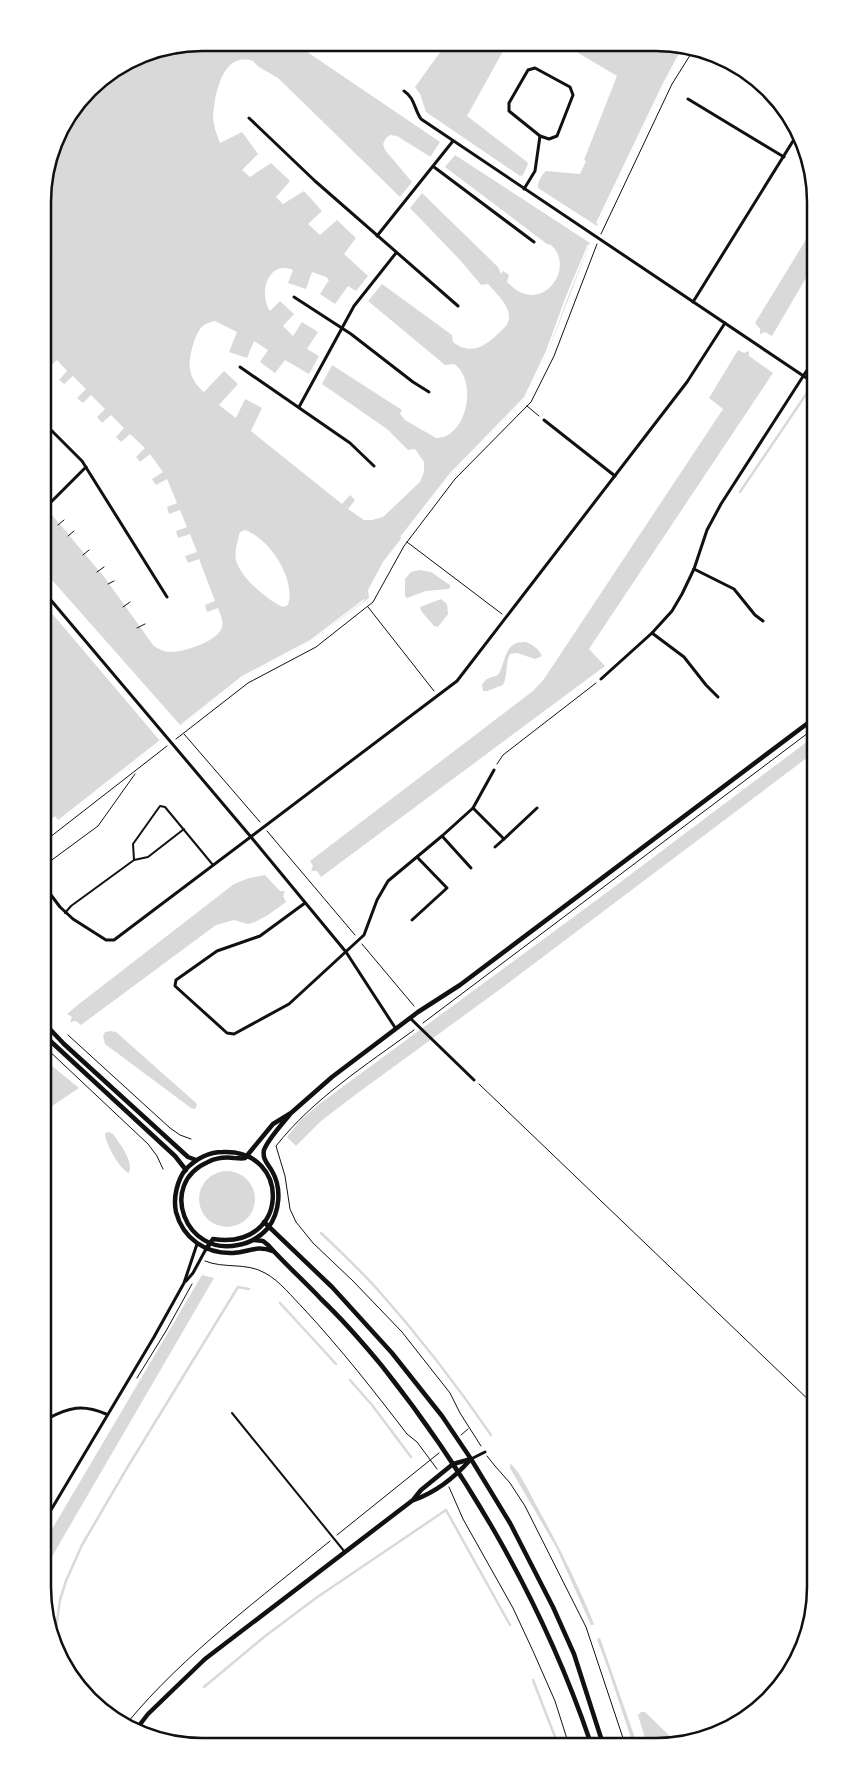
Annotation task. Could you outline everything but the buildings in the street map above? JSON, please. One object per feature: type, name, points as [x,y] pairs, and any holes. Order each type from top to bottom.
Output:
[{"type":"main road","points":[[588,1738],[564,1673],[538,1613],[496,1536],[453,1464],[382,1366],[351,1330],[263,1241],[254,1240],[231,1247],[209,1243],[192,1231],[183,1215],[181,1205],[182,1194],[184,1186],[196,1169],[216,1159],[229,1157],[243,1159],[273,1124],[291,1112],[332,1077],[418,1012],[460,985],[807,724]]},
{"type":"main road","points":[[51,1030],[147,1120],[184,1153],[196,1160]]},
{"type":"main road","points":[[51,1042],[175,1156],[190,1176]]},
{"type":"main road","points":[[254,1240],[269,1227],[277,1208],[278,1190],[276,1180],[266,1162],[264,1150],[291,1112]]},
{"type":"main road","points":[[206,1249],[214,1239],[242,1238],[258,1230],[270,1212],[273,1202],[273,1190],[265,1170],[247,1156],[230,1152],[204,1156],[196,1160],[186,1170],[177,1189],[176,1209],[183,1229],[197,1244],[206,1249],[233,1253],[261,1247],[274,1252]]},
{"type":"main road","points":[[264,1222],[332,1287],[392,1353],[420,1388],[471,1459],[510,1523],[553,1607],[574,1654],[601,1738]]},
{"type":"main road","points":[[141,1724],[205,1659],[413,1500],[440,1473],[453,1464],[471,1459]]},
{"type":"main road","points":[[413,1500],[424,1496],[446,1482],[458,1473],[471,1459]]},
{"type":"street","points":[[535,68],[570,87],[573,95],[557,136],[549,140],[540,136],[509,111],[509,103],[523,78],[528,70],[535,68]]},
{"type":"street","points":[[404,90],[412,98],[421,119],[807,378]]},
{"type":"street","points":[[688,99],[784,157]]},
{"type":"street","points":[[249,118],[315,181],[458,306]]},
{"type":"street","points":[[524,189],[535,171],[540,136]]},
{"type":"street","points":[[377,236],[453,141]]},
{"type":"street","points":[[693,302],[793,141]]},
{"type":"street","points":[[434,167],[534,242]]},
{"type":"street","points":[[299,408],[354,306],[396,253]]},
{"type":"street","points":[[294,297],[341,327],[429,392]]},
{"type":"street","points":[[51,895],[65,913],[106,940],[114,940],[458,680],[687,382],[726,323]]},
{"type":"street","points":[[240,367],[350,443],[374,466]]},
{"type":"street","points":[[601,680],[652,633],[672,611],[694,569],[707,530],[721,504],[807,370]]},
{"type":"street","points":[[544,420],[615,476]]},
{"type":"street","points":[[52,431],[82,461],[167,597]]},
{"type":"street","points":[[52,501],[86,467]]},
{"type":"street","points":[[694,569],[734,589],[755,615],[763,621]]},
{"type":"street","points":[[52,601],[346,952],[396,1029]]},
{"type":"street","points":[[652,633],[684,657],[718,697]]},
{"type":"street","points":[[305,903],[260,936],[217,952],[202,960],[176,980],[176,986],[227,1033],[234,1034],[289,1004],[364,935],[377,900],[388,880],[473,808],[494,770]]},
{"type":"street","points":[[473,808],[504,839]]},
{"type":"street","points":[[495,847],[537,808]]},
{"type":"street","points":[[442,836],[471,868]]},
{"type":"street","points":[[412,920],[447,888],[417,857]]},
{"type":"street","points":[[410,1018],[474,1080]]},
{"type":"street","points":[[51,1510],[184,1283],[197,1244]]},
{"type":"street","points":[[184,1283],[193,1273],[206,1249]]},
{"type":"street","points":[[51,1417],[62,1412],[80,1408],[92,1408],[106,1414]]},
{"type":"street","points":[[471,1459],[485,1452]]},
{"type":"lane","points":[[134,860],[133,844],[160,806],[165,807],[213,865]]},
{"type":"lane","points":[[65,913],[71,906],[134,860],[148,857],[184,829]]},
{"type":"lane","points":[[232,1413],[344,1551]]},
{"type":"path","points":[[52,836],[248,683],[316,647],[373,602],[407,542],[455,479],[531,402],[554,356],[599,238],[672,84],[690,55]]},
{"type":"path","points":[[527,406],[544,420]]},
{"type":"path","points":[[58,525],[64,520]]},
{"type":"path","points":[[68,536],[74,531]]},
{"type":"path","points":[[407,542],[506,618]]},
{"type":"path","points":[[83,555],[89,550]]},
{"type":"path","points":[[98,572],[104,567]]},
{"type":"path","points":[[108,584],[114,581]]},
{"type":"path","points":[[123,607],[130,602]]},
{"type":"path","points":[[368,607],[438,696]]},
{"type":"path","points":[[137,628],[145,624]]},
{"type":"path","points":[[494,770],[503,755],[601,680]]},
{"type":"path","points":[[184,733],[425,1022],[807,734]]},
{"type":"path","points":[[52,860],[98,826],[135,774]]},
{"type":"path","points":[[419,1028],[317,1103],[298,1120],[276,1146],[286,1176],[290,1209],[296,1222],[313,1243],[402,1332],[450,1393],[469,1429],[495,1466],[510,1482],[525,1506],[586,1627],[623,1738]]},
{"type":"path","points":[[68,1035],[170,1128],[180,1135],[191,1139]]},
{"type":"path","points":[[51,1053],[148,1144],[157,1156],[163,1169]]},
{"type":"path","points":[[474,1080],[806,1397]]},
{"type":"path","points":[[205,1261],[218,1265],[258,1269],[277,1281],[324,1330],[407,1434],[417,1442],[431,1459],[440,1473]]},
{"type":"path","points":[[457,1438],[469,1429]]},
{"type":"path","points":[[131,1719],[163,1684],[207,1643],[443,1450]]},
{"type":"path","points":[[446,1482],[463,1519],[508,1600],[533,1650],[555,1702],[567,1738]]},
{"type":"shaded area","points":[[441,51],[503,51],[467,116],[527,162],[528,164],[523,175],[520,176],[426,112],[420,94],[415,87]]},
{"type":"shaded area","points":[[575,51],[656,51],[681,54],[663,86],[597,226],[538,188],[538,184],[546,171],[580,174],[617,76]]},
{"type":"shaded area","points":[[192,52],[307,52],[440,142],[431,156],[429,156],[397,136],[390,135],[386,138],[383,144],[385,150],[412,182],[400,197],[278,78],[259,67],[253,61],[237,61],[226,70],[215,100],[213,121],[220,143],[242,132],[258,154],[242,170],[250,177],[271,163],[290,181],[276,197],[283,204],[304,191],[322,211],[308,224],[320,235],[337,220],[356,238],[344,254],[368,276],[356,291],[348,286],[335,304],[320,294],[329,280],[326,277],[312,272],[306,289],[288,283],[293,270],[284,268],[277,269],[268,280],[265,296],[270,311],[280,301],[294,314],[283,326],[293,336],[302,322],[318,332],[307,349],[319,356],[309,374],[285,360],[275,373],[260,362],[268,350],[254,341],[247,358],[229,352],[237,332],[215,321],[204,325],[195,339],[190,359],[192,376],[204,392],[224,371],[238,384],[219,405],[236,418],[245,399],[262,408],[251,431],[342,504],[350,495],[355,500],[348,509],[364,520],[383,517],[420,482],[424,472],[424,462],[415,449],[408,450],[387,429],[322,384],[332,365],[402,410],[400,414],[405,420],[436,438],[446,436],[455,429],[466,408],[467,395],[466,383],[462,372],[454,364],[445,365],[368,301],[382,284],[452,335],[453,342],[472,349],[484,345],[495,337],[505,327],[509,319],[507,307],[488,284],[481,285],[460,260],[410,208],[422,193],[498,267],[501,274],[503,271],[509,275],[507,282],[520,292],[530,295],[540,294],[555,282],[559,273],[560,263],[557,254],[551,245],[547,244],[445,167],[455,155],[590,243],[548,352],[525,398],[451,474],[383,562],[368,590],[369,598],[311,641],[243,678],[181,726],[52,580],[52,515],[105,578],[157,648],[171,652],[192,648],[215,637],[222,627],[218,608],[207,612],[205,605],[215,601],[199,559],[188,563],[185,556],[197,552],[190,534],[178,538],[176,531],[187,527],[180,510],[169,514],[167,507],[177,503],[167,479],[156,485],[152,479],[163,472],[150,454],[140,462],[136,457],[145,448],[130,434],[121,442],[116,437],[124,428],[111,415],[102,423],[97,417],[105,409],[91,395],[83,403],[77,398],[86,389],[73,376],[64,384],[59,380],[67,371],[57,360],[52,365],[52,192],[56,163],[71,127],[82,110],[110,82],[127,71],[154,59],[173,54]],"holes":[[[245,530],[263,542],[272,551],[285,572],[289,595],[288,605],[283,607],[262,594],[242,573],[236,560],[236,546],[240,532]]]},
{"type":"shaded area","points":[[807,238],[807,276],[772,336],[765,332],[760,334],[760,329],[755,323]]},
{"type":"shaded area","points":[[738,350],[744,353],[749,351],[749,356],[773,373],[589,649],[605,666],[321,877],[317,871],[311,871],[313,866],[310,861],[533,691],[544,679],[723,409],[709,398]]},
{"type":"shaded area","points":[[419,570],[431,572],[450,585],[450,588],[426,591],[407,598],[405,596],[405,579],[411,572]]},
{"type":"shaded area","points":[[441,599],[447,604],[448,614],[438,627],[434,626],[421,611],[420,607]]},
{"type":"shaded area","points":[[52,613],[161,742],[52,827]]},
{"type":"shaded area","points":[[526,642],[535,647],[542,656],[535,659],[517,653],[510,654],[503,685],[483,691],[482,685],[485,680],[498,675],[509,648]]},
{"type":"shaded area","points":[[807,742],[807,758],[499,990],[355,1095],[321,1121],[296,1146],[287,1137],[301,1120],[318,1105],[598,899]]},
{"type":"shaded area","points":[[265,875],[280,891],[285,891],[283,896],[286,902],[255,922],[248,924],[234,920],[216,925],[81,1025],[76,1021],[70,1022],[72,1017],[67,1014],[234,884],[249,878]]},
{"type":"shaded area","points":[[105,1032],[116,1032],[196,1103],[195,1109],[191,1108],[105,1044],[103,1036]]},
{"type":"shaded area","points":[[51,1065],[79,1088],[51,1106]]},
{"type":"shaded area","points":[[105,1133],[113,1134],[126,1153],[130,1163],[129,1173],[117,1162],[110,1149]]},
{"type":"shaded area","points":[[227,1171],[238,1173],[247,1179],[253,1188],[255,1199],[253,1210],[247,1219],[238,1225],[227,1227],[216,1225],[207,1219],[201,1210],[199,1199],[201,1188],[207,1179],[216,1173]]},
{"type":"shaded area","points":[[202,1275],[214,1278],[51,1559],[51,1531]]},
{"type":"shaded area","points":[[511,1464],[524,1482],[559,1547],[581,1593],[593,1625],[591,1625],[556,1547],[510,1468]]},
{"type":"shaded area","points":[[600,1638],[635,1738],[631,1738],[597,1639]]},
{"type":"shaded area","points":[[641,1712],[645,1712],[670,1736],[645,1738],[638,1715]]},
{"type":"pier","points":[[679,53],[681,54],[663,86],[598,224],[596,223],[663,83]]},
{"type":"pier","points":[[588,244],[548,352],[525,398],[451,474],[402,538],[400,537],[450,473],[524,397],[546,351]]},
{"type":"pier","points":[[364,599],[311,641],[243,678],[180,725],[242,676],[310,640]]},
{"type":"pier","points":[[160,740],[161,742],[52,827],[52,819],[55,816],[58,820]]},
{"type":"waterway","points":[[740,492],[807,393]]},
{"type":"waterway","points":[[321,1233],[371,1283],[408,1325],[451,1379],[491,1435]]},
{"type":"waterway","points":[[56,1627],[60,1600],[82,1545],[238,1287],[249,1289]]},
{"type":"waterway","points":[[280,1303],[336,1364]]},
{"type":"waterway","points":[[350,1380],[372,1405],[411,1457]]},
{"type":"waterway","points":[[204,1687],[264,1637],[316,1598],[446,1510],[510,1625]]},
{"type":"waterway","points":[[533,1680],[555,1738]]}]
